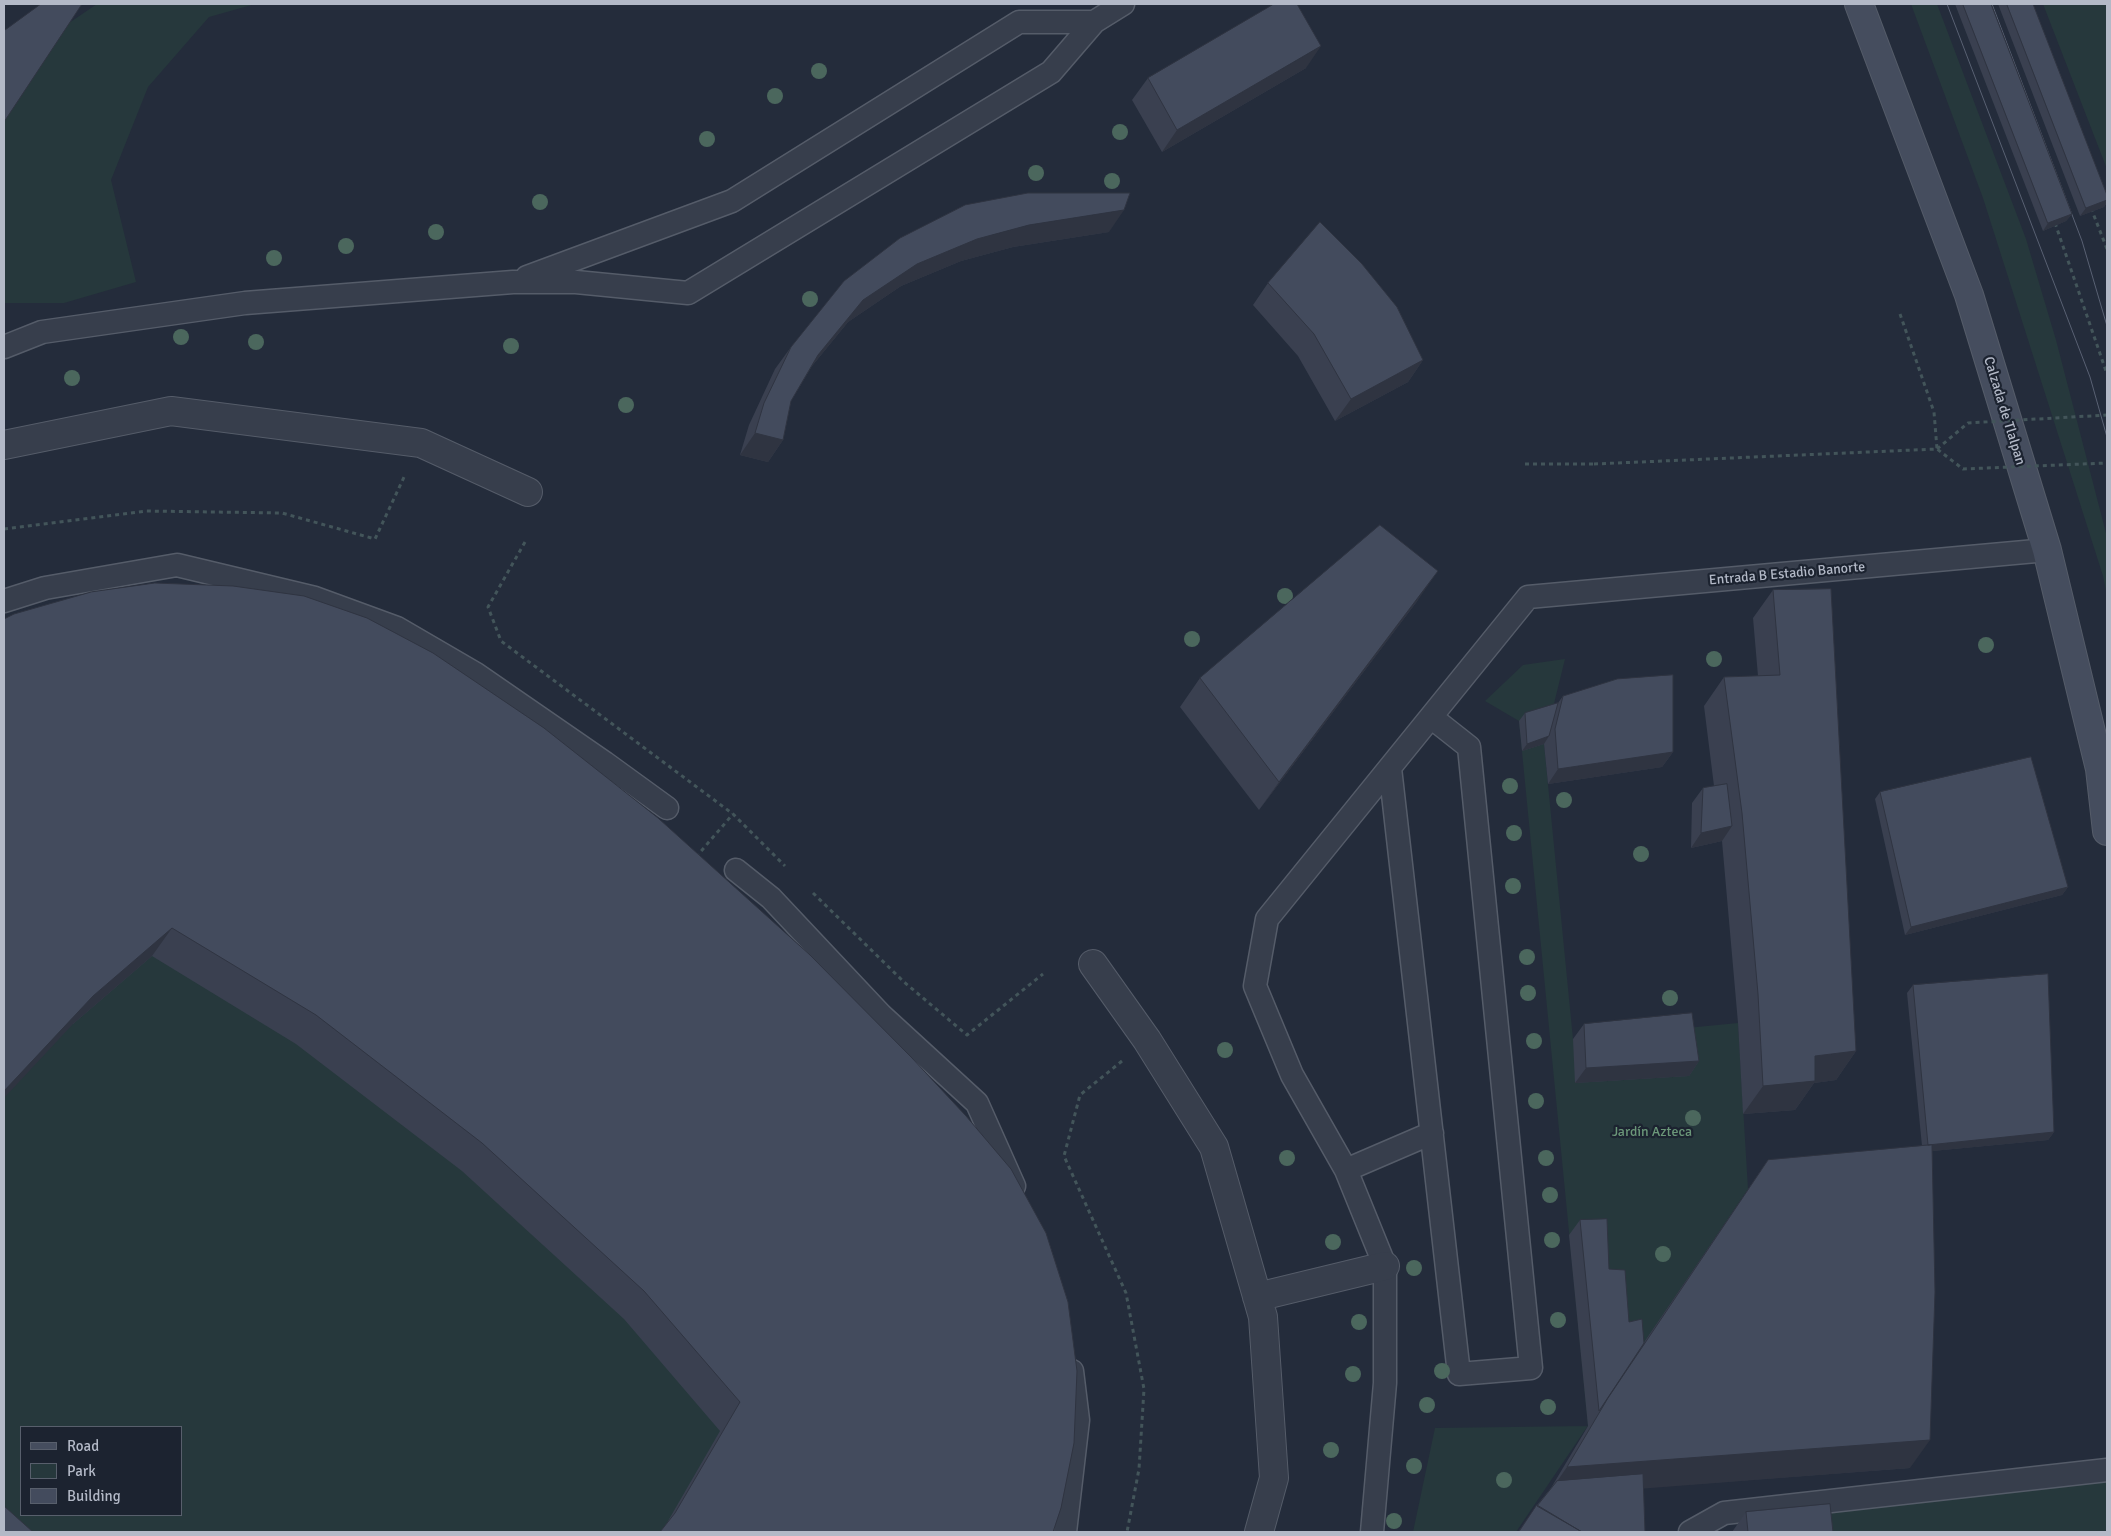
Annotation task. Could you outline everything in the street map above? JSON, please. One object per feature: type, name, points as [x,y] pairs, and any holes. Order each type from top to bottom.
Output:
[{"type":"main road","name":"Calzada de Tlalpan","points":[[1859,4],[1969,295],[2047,550],[2100,769],[2107,830]]},
{"type":"street","points":[[4,445],[171,411],[420,443],[528,492]]},
{"type":"street","points":[[1093,964],[1147,1040],[1214,1147],[1263,1317],[1274,1478],[1259,1532]]},
{"type":"street","points":[[1257,1297],[1385,1266]]},
{"type":"lane","points":[[4,347],[42,332],[245,304],[513,282],[576,282],[688,293],[1051,72],[1094,22],[1123,4]]},
{"type":"lane","points":[[513,282],[732,200],[1020,22],[1094,22]]},
{"type":"lane","name":"Entrada B Estadio Banorte","points":[[1431,717],[1528,597],[2047,550]]},
{"type":"lane","points":[[4,601],[45,588],[177,565],[315,598],[397,628],[476,674],[667,808]]},
{"type":"lane","points":[[1372,1532],[1385,1383],[1385,1266],[1346,1170],[1292,1075],[1255,986],[1266,919],[1431,717],[1469,747],[1530,1368],[1460,1374],[1390,768]]},
{"type":"lane","points":[[736,870],[771,898],[880,1015],[977,1104],[1024,1209]]},
{"type":"lane","points":[[1346,1170],[1432,1133]]},
{"type":"lane","points":[[1065,1532],[1078,1420],[1070,1353]]},
{"type":"lane","points":[[1690,1532],[1724,1513],[2107,1470]]},
{"type":"path","points":[[2089,202],[2107,249]]},
{"type":"path","points":[[2052,217],[2107,374]]},
{"type":"path","points":[[1900,314],[1934,412],[1937,449],[1963,470],[2107,463]]},
{"type":"path","points":[[1526,464],[1594,464],[1937,449],[1968,424],[2107,415]]},
{"type":"path","points":[[4,530],[146,511],[282,513],[375,538],[394,500]]},
{"type":"path","points":[[525,542],[488,607],[501,641],[733,814],[790,870]]},
{"type":"path","points":[[695,858],[733,814]]},
{"type":"path","points":[[811,891],[904,982],[967,1035],[1043,974]]},
{"type":"path","points":[[1123,1059],[1080,1095],[1064,1156],[1126,1293],[1144,1389],[1139,1469],[1127,1532]]},
{"type":"green space","points":[[97,4],[255,4],[209,17],[148,87],[111,180],[136,282],[64,303],[4,303],[4,121],[69,23]]},
{"type":"green space","points":[[1911,4],[1937,4],[2026,239],[2056,340],[2107,537],[2107,595],[2103,576],[1983,198]]},
{"type":"green space","points":[[2043,4],[2107,4],[2107,169]]},
{"type":"green space","points":[[4,640],[1042,1532],[4,1532]]},
{"type":"green space","name":"Jardín Azteca","points":[[1565,659],[1544,744],[1573,1039],[1738,1023],[1748,1189],[1588,1426],[1519,721],[1485,701],[1523,665]]},
{"type":"green space","points":[[1588,1426],[1516,1532],[1413,1532],[1435,1428]]},
{"type":"green space","points":[[2107,1479],[2107,1532],[1815,1532],[1817,1505]]},
{"type":"building","points":[[41,4],[82,4],[4,122],[4,31]]},
{"type":"building","points":[[1274,4],[1297,4],[1321,46],[1177,130],[1148,78]]},
{"type":"building","points":[[1963,4],[1991,4],[2072,214],[2048,223]]},
{"type":"building","points":[[2007,4],[2033,4],[2107,195],[2107,200],[2086,208]]},
{"type":"building","points":[[1028,193],[1130,193],[1124,210],[1029,225],[977,239],[917,264],[863,300],[818,355],[791,401],[783,440],[755,433],[764,403],[791,347],[844,281],[900,238],[965,205]]},
{"type":"building","points":[[1320,222],[1362,264],[1397,307],[1423,360],[1351,399],[1314,334],[1268,283]]},
{"type":"building","points":[[1380,525],[1438,571],[1279,782],[1200,678]]},
{"type":"building","points":[[155,583],[233,586],[304,596],[367,618],[433,653],[544,728],[658,818],[810,955],[912,1058],[966,1116],[1011,1169],[1046,1233],[1068,1302],[1077,1371],[1074,1443],[1061,1508],[1053,1532],[660,1532],[675,1513],[740,1402],[644,1291],[482,1143],[316,1015],[172,928],[93,996],[4,1091],[4,619],[14,614],[91,592]]},
{"type":"building","points":[[1831,589],[1856,1051],[1815,1056],[1815,1081],[1763,1086],[1758,994],[1742,813],[1724,677],[1780,675],[1773,590]]},
{"type":"building","points":[[1673,675],[1673,752],[1558,769],[1555,729],[1563,696],[1617,679]]},
{"type":"building","points":[[1558,703],[1549,736],[1527,744],[1525,713]]},
{"type":"building","points":[[2031,757],[2068,887],[1911,927],[1880,792]]},
{"type":"building","points":[[1727,784],[1732,826],[1701,833],[1703,788]]},
{"type":"building","points":[[2048,974],[2054,1132],[1928,1145],[1913,985]]},
{"type":"building","points":[[1692,1013],[1699,1061],[1586,1068],[1584,1024]]},
{"type":"building","points":[[1932,1145],[1935,1292],[1930,1440],[1567,1467],[1608,1398],[1768,1160]]},
{"type":"building","points":[[1607,1219],[1609,1269],[1625,1270],[1629,1322],[1642,1319],[1644,1343],[1599,1411],[1580,1220]]},
{"type":"building","points":[[1643,1474],[1645,1532],[1582,1532],[1537,1506],[1557,1481]]},
{"type":"building","points":[[1830,1504],[1833,1532],[1748,1532],[1746,1512]]},
{"type":"building","points":[[1537,1505],[1582,1532],[1519,1532]]},
{"type":"building","points":[[4,1506],[33,1532],[4,1532]]},
{"type":"tram line","points":[[1947,4],[2090,377],[2107,437]]},
{"type":"tram line","points":[[1992,4],[2082,241],[2107,326]]}]
